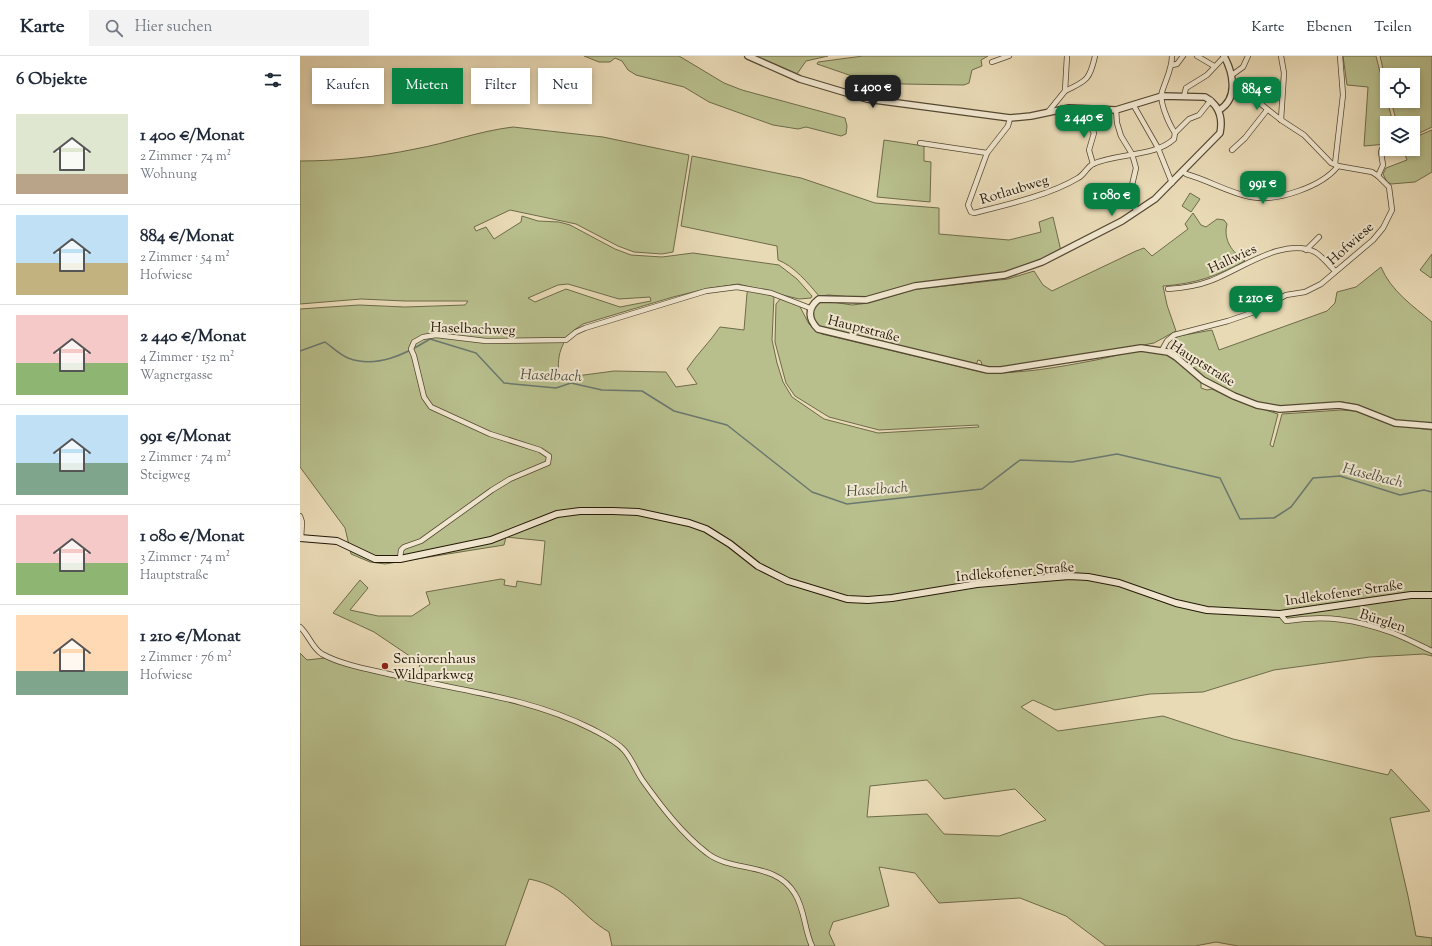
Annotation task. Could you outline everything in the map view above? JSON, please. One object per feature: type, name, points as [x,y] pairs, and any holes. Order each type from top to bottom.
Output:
[{"type":"main road","name":"Indlekofener Straße","points":[[300,538],[337,541],[375,559],[400,559],[491,540],[558,514],[580,511],[638,512],[666,516],[706,529],[730,544],[758,566],[788,581],[848,599],[868,600],[892,598],[977,584],[1049,577],[1088,577],[1119,583],[1176,603],[1207,610],[1280,614],[1411,594],[1432,595]]},
{"type":"street","points":[[748,56],[800,79],[867,99],[1010,118],[1022,118],[1069,108],[1085,110],[1116,110],[1134,106],[1162,96],[1205,97],[1211,100],[1219,110],[1230,100],[1232,75],[1224,57],[1207,75],[1186,88],[1184,96]]},
{"type":"street","points":[[992,62],[1009,56]]},
{"type":"street","points":[[1065,91],[1067,56]]},
{"type":"street","points":[[1048,112],[1065,91],[1086,81],[1090,77],[1095,56]]},
{"type":"street","points":[[1172,56],[1172,65],[1162,96],[1167,119],[1175,132]]},
{"type":"street","points":[[1172,65],[1176,64],[1183,56]]},
{"type":"street","points":[[1197,56],[1214,66]]},
{"type":"street","points":[[1232,75],[1243,67],[1248,56]]},
{"type":"street","points":[[1281,56],[1284,73],[1281,120]]},
{"type":"street","points":[[1183,171],[1186,174],[1252,197],[1269,196],[1305,190],[1318,184],[1336,165],[1343,95],[1340,56]]},
{"type":"street","points":[[1242,89],[1267,110],[1304,135],[1330,163],[1360,169],[1378,176],[1383,165],[1382,156]]},
{"type":"street","points":[[1085,110],[1088,121],[1094,133],[1089,150],[1092,164],[1158,148],[1174,139],[1175,132],[1189,119],[1199,115],[1211,100]]},
{"type":"street","points":[[1134,106],[1158,148],[1172,183]]},
{"type":"street","points":[[1116,110],[1117,123],[1121,136],[1132,154],[1136,168],[1129,198],[1137,211]]},
{"type":"street","name":"Hauptstraße","points":[[1219,110],[1222,125],[1220,133],[1155,199],[1122,222],[1080,244],[1022,270],[982,278],[915,286],[866,300],[819,299],[810,308],[813,323],[818,329],[825,332],[988,370],[1001,370],[1141,348],[1162,350],[1176,357],[1203,380],[1234,396],[1257,405],[1280,410],[1339,405],[1357,408],[1395,423],[1432,426]]},
{"type":"street","points":[[1232,150],[1245,138],[1267,110]]},
{"type":"street","name":"Rotlaubweg","points":[[1010,118],[1008,126],[987,153],[968,205],[971,212],[974,213],[1022,201],[1049,191],[1079,178],[1092,164]]},
{"type":"street","points":[[920,143],[987,153]]},
{"type":"street","name":"Hofwiese","points":[[1162,350],[1167,341],[1174,335],[1204,329],[1257,311],[1286,295],[1305,292],[1322,284],[1335,271],[1373,240],[1389,218],[1392,202],[1388,187],[1378,176]]},
{"type":"street","points":[[1306,250],[1319,237]]},
{"type":"street","name":"Hallwies","points":[[1168,289],[1190,287],[1210,281],[1268,254],[1284,249],[1314,252],[1335,271]]},
{"type":"street","name":"Haselbachweg","points":[[400,559],[401,550],[404,547],[421,541],[492,490],[510,479],[548,463],[549,459],[549,456],[540,450],[490,434],[431,407],[424,397],[411,349],[414,342],[423,337],[436,335],[486,341],[566,340],[576,332],[585,328],[706,291],[738,287],[771,293],[810,308]]},
{"type":"street","points":[[300,516],[302,522],[300,538]]},
{"type":"street","name":"Bürglen","points":[[1280,614],[1286,621],[1313,617],[1347,620],[1393,633],[1432,651]]},
{"type":"street","points":[[300,627],[306,633],[316,649],[336,660],[419,681],[529,704],[571,720],[611,739],[624,750],[641,779],[681,829],[708,854],[720,862],[754,868],[768,873],[781,880],[794,892],[800,903],[808,937],[812,946]]},
{"type":"green space","points":[[584,56],[679,56],[724,83],[742,90],[845,118],[847,126],[846,134],[841,136],[806,127],[798,129],[773,125],[709,102],[684,87],[636,75],[628,70],[622,61],[615,58],[610,62],[599,62]]},
{"type":"green space","points":[[755,56],[828,56],[806,61],[797,74]]},
{"type":"green space","points":[[863,56],[988,56],[981,60],[982,66],[972,70],[969,83],[964,85],[903,84],[852,76],[817,64],[818,62]]},
{"type":"green space","points":[[1343,56],[1376,56],[1380,72],[1380,108],[1389,108],[1391,116],[1380,116],[1380,145],[1364,146],[1368,87],[1347,85]]},
{"type":"green space","points":[[1380,56],[1432,56],[1432,127],[1420,133],[1420,116],[1395,116],[1393,108],[1420,108],[1420,68],[1383,68]]},
{"type":"green space","points":[[513,127],[603,137],[689,155],[673,252],[662,254],[634,252],[618,246],[576,224],[510,210],[474,227],[476,231],[486,227],[494,239],[521,222],[522,216],[538,221],[559,222],[570,225],[615,249],[631,255],[662,257],[693,253],[779,265],[797,279],[812,296],[811,298],[799,299],[738,284],[705,289],[673,297],[583,324],[570,334],[562,346],[558,368],[559,376],[584,375],[614,371],[666,372],[676,387],[697,384],[687,369],[720,327],[744,330],[747,293],[749,290],[774,296],[772,340],[783,382],[792,397],[824,419],[878,433],[979,427],[978,425],[879,430],[829,417],[795,396],[786,383],[775,342],[776,304],[781,298],[799,305],[809,324],[822,334],[981,372],[995,373],[1038,370],[1082,363],[1127,353],[1143,351],[1159,352],[1171,356],[1182,364],[1201,382],[1201,388],[1207,390],[1212,389],[1232,399],[1278,414],[1270,445],[1273,447],[1282,414],[1341,410],[1355,411],[1393,425],[1432,430],[1432,656],[1424,654],[1370,657],[1274,670],[1203,692],[1150,694],[1055,710],[1033,700],[1021,707],[1058,731],[1163,716],[1233,739],[1388,775],[1391,769],[1430,811],[1390,818],[1416,936],[1432,938],[1432,946],[1238,946],[1216,942],[1195,946],[1106,946],[1066,916],[1020,898],[939,903],[915,873],[879,867],[889,906],[833,922],[829,933],[835,946],[612,946],[609,932],[598,925],[572,901],[554,888],[529,879],[505,946],[300,946],[300,653],[307,660],[325,658],[356,668],[417,682],[420,663],[374,632],[333,613],[360,580],[368,588],[350,610],[378,616],[412,616],[430,604],[426,592],[501,579],[505,580],[504,585],[516,587],[517,581],[541,585],[545,541],[506,537],[504,545],[385,564],[370,562],[351,554],[345,528],[300,467],[300,309],[359,305],[405,307],[465,305],[468,301],[361,299],[300,304],[300,161],[343,159],[386,154]],"holes":[[[568,284],[619,299],[650,297],[651,301],[620,307],[566,289],[535,302],[528,298],[558,285]],[[927,780],[944,799],[1015,789],[1046,820],[999,836],[944,834],[927,814],[867,817],[870,786]]]},
{"type":"green space","points":[[1432,130],[1432,172],[1415,182],[1391,184],[1387,182],[1383,174],[1386,168],[1407,160],[1406,156],[1420,156],[1420,135]]},
{"type":"green space","points":[[884,140],[924,146],[924,161],[931,162],[930,202],[877,197]]},
{"type":"green space","points":[[692,156],[801,178],[875,203],[939,208],[939,234],[1009,240],[1041,232],[1039,222],[1053,217],[1061,251],[1013,271],[998,274],[893,290],[863,298],[829,295],[819,296],[790,266],[778,260],[777,246],[681,226]]},
{"type":"green space","points":[[1190,193],[1200,199],[1191,212],[1182,206]]},
{"type":"green space","points":[[1193,213],[1201,225],[1206,227],[1217,219],[1224,220],[1227,224],[1226,235],[1230,245],[1236,254],[1245,261],[1206,278],[1175,285],[1163,286],[1167,305],[1176,331],[1154,343],[1100,353],[999,368],[982,366],[981,361],[978,360],[976,365],[856,337],[833,329],[829,330],[819,327],[812,318],[814,307],[819,303],[826,301],[852,305],[869,303],[917,289],[1008,279],[1034,271],[1043,285],[1052,291],[1144,248],[1152,256],[1188,229],[1185,224]]},
{"type":"green space","points":[[1432,254],[1432,276],[1431,278],[1420,270]]},
{"type":"green space","points":[[1381,267],[1385,276],[1397,291],[1432,322],[1432,424],[1397,421],[1373,413],[1358,405],[1342,402],[1280,407],[1256,403],[1232,394],[1204,377],[1189,366],[1187,359],[1174,349],[1172,345],[1174,339],[1179,336],[1212,330],[1219,350],[1327,311],[1335,303],[1337,292],[1356,287]]},
{"type":"waterway","name":"Haselbach","points":[[300,351],[325,342],[345,357],[359,361],[380,361],[401,355],[430,339],[476,353],[504,383],[556,388],[571,383],[602,390],[642,391],[674,411],[727,425],[812,492],[847,504],[982,489],[1020,460],[1072,462],[1117,454],[1220,478],[1240,519],[1274,518],[1291,507],[1313,478],[1340,476],[1400,495],[1424,490],[1432,492]]},
{"type":"place","name":"Seniorenhaus Wildparkweg","points":[[385,666]]}]
